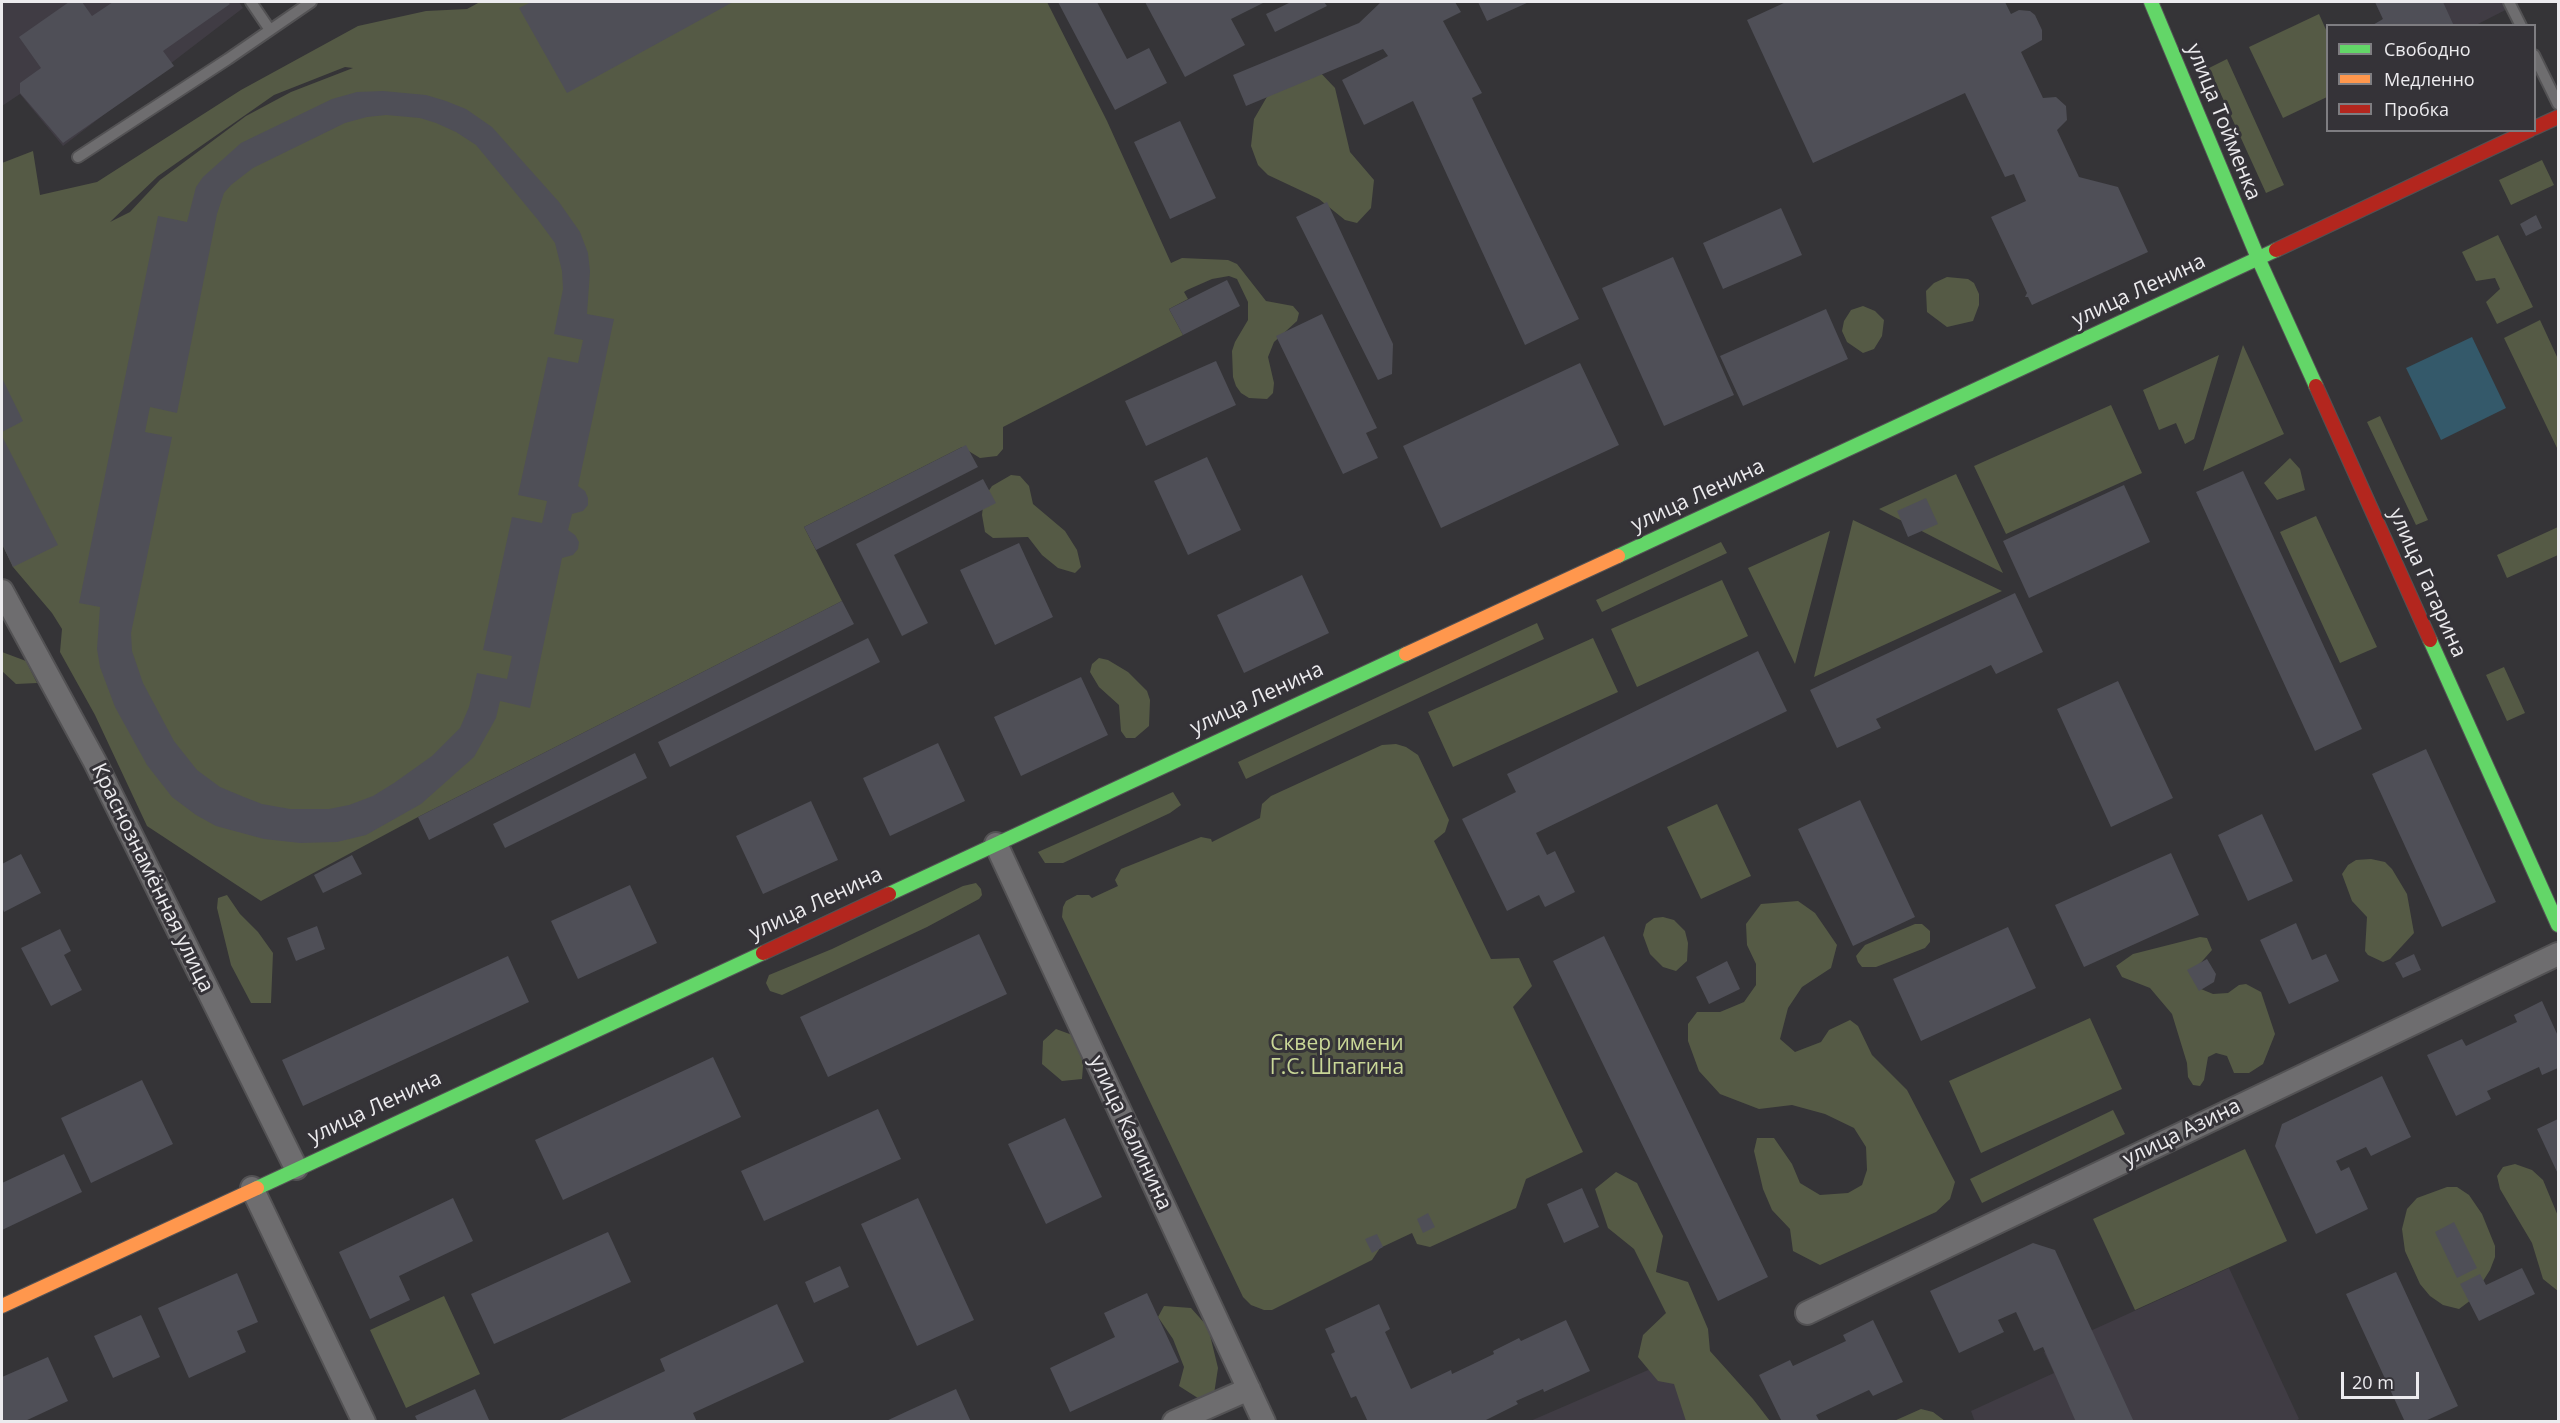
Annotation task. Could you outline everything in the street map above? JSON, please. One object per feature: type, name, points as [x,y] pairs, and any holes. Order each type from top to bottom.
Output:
[{"type":"street","name":"улица Тойменка","points":[[2151,2],[2258,258]]},
{"type":"street","points":[[2536,128],[2559,117]]},
{"type":"street","name":"улица Ленина","points":[[2,1306],[2526,132]]},
{"type":"street","name":"улица Гагарина","points":[[2258,258],[2559,925]]},
{"type":"street","name":"Краснознамённая улица","points":[[2,591],[95,762],[296,1168]]},
{"type":"street","name":"улица Калинина","points":[[996,844],[1264,1422]]},
{"type":"street","name":"улица Азина","points":[[1807,1313],[2559,954]]},
{"type":"street","points":[[252,1188],[356,1419]]},
{"type":"street","points":[[1174,1422],[1249,1389]]},
{"type":"lane","points":[[251,2],[270,30]]},
{"type":"lane","points":[[78,157],[312,2]]},
{"type":"lane","points":[[2509,2],[2520,24]]},
{"type":"lane","points":[[2536,57],[2559,104]]},
{"type":"shaded area","points":[[2,2],[239,2],[243,8],[63,146],[20,94],[2,106]]},
{"type":"shaded area","points":[[2375,2],[2521,2],[2478,24],[2377,24],[2383,19]]},
{"type":"shaded area","points":[[2229,1268],[2299,1419],[2294,1422],[1975,1422],[1971,1411],[2054,1373],[2044,1352]]},
{"type":"shaded area","points":[[1699,1348],[1736,1422],[1528,1422]]},
{"type":"green space","points":[[480,2],[1047,2],[1107,121],[1171,263],[1182,258],[1228,260],[1237,264],[1266,301],[1293,306],[1299,313],[1297,321],[1274,342],[1268,357],[1274,383],[1273,393],[1267,399],[1249,398],[1241,393],[1233,377],[1232,351],[1248,320],[1248,302],[1237,279],[1229,276],[1212,279],[1187,290],[1184,292],[1188,299],[1169,309],[1183,335],[1003,427],[1003,449],[997,456],[980,458],[962,447],[804,527],[842,601],[418,817],[261,901],[147,826],[95,715],[60,652],[62,629],[52,613],[13,567],[2,544],[2,163],[33,151],[40,195],[97,182],[241,90],[358,26],[426,11],[467,9]],"holes":[[[345,67],[353,68],[291,92],[246,116],[160,180],[130,212],[110,222],[158,176],[274,95]]]},
{"type":"green space","points":[[2319,14],[2326,30],[2326,97],[2283,118],[2249,47]]},
{"type":"green space","points":[[2227,59],[2284,185],[2266,193],[2209,68]]},
{"type":"green space","points":[[1316,68],[1335,88],[1350,152],[1374,180],[1371,208],[1357,223],[1345,220],[1319,199],[1268,175],[1258,165],[1251,146],[1254,119],[1268,95]]},
{"type":"green space","points":[[2542,160],[2554,185],[2511,205],[2499,180]]},
{"type":"green space","points":[[2498,235],[2533,307],[2497,324],[2486,302],[2500,289],[2495,278],[2476,281],[2462,252]]},
{"type":"green space","points":[[1947,277],[1968,279],[1974,283],[1979,294],[1979,305],[1973,321],[1947,327],[1927,312],[1926,291],[1934,283]]},
{"type":"green space","points":[[1863,306],[1875,311],[1884,320],[1882,336],[1874,349],[1863,353],[1847,342],[1842,331],[1844,321],[1851,310]]},
{"type":"green space","points":[[2540,320],[2558,359],[2558,450],[2504,338]]},
{"type":"green space","points":[[2243,345],[2284,434],[2203,471]]},
{"type":"green space","points":[[2219,355],[2194,439],[2185,444],[2176,423],[2159,430],[2143,390]]},
{"type":"green space","points":[[2111,405],[2142,473],[2006,534],[1974,466]]},
{"type":"green space","points":[[2380,416],[2428,520],[2416,525],[2367,422]]},
{"type":"green space","points":[[2290,458],[2300,469],[2305,490],[2277,500],[2264,483]]},
{"type":"green space","points":[[1956,474],[2003,573],[1879,509]]},
{"type":"green space","points":[[1011,475],[1020,476],[1029,486],[1033,504],[1065,531],[1077,550],[1081,567],[1075,573],[1058,568],[1042,555],[1028,537],[993,538],[985,532],[982,515],[984,498],[992,486]]},
{"type":"green space","points":[[2316,516],[2377,647],[2340,663],[2280,532]]},
{"type":"green space","points":[[1853,520],[2002,591],[1814,677]]},
{"type":"green space","points":[[2558,527],[2558,555],[2507,578],[2497,555]]},
{"type":"green space","points":[[1830,531],[1795,664],[1748,568]]},
{"type":"green space","points":[[1721,542],[1727,553],[1602,612],[1596,600]]},
{"type":"green space","points":[[1722,580],[1748,636],[1637,687],[1611,629]]},
{"type":"green space","points":[[1537,623],[1544,639],[1246,779],[1238,762]]},
{"type":"green space","points":[[1593,638],[1618,692],[1453,767],[1428,712]]},
{"type":"green space","points":[[2,652],[26,661],[37,683],[16,684],[2,671]]},
{"type":"green space","points":[[1099,658],[1108,660],[1128,672],[1147,691],[1150,700],[1149,726],[1135,738],[1126,738],[1121,731],[1119,705],[1099,687],[1090,672],[1092,664]]},
{"type":"green space","points":[[2504,667],[2525,713],[2507,721],[2486,675]]},
{"type":"green space","name":"Сквер имени Г.С. Шпагина","points":[[1396,744],[1418,755],[1449,820],[1445,832],[1434,841],[1491,959],[1519,958],[1532,986],[1513,1007],[1583,1152],[1526,1179],[1516,1208],[1430,1247],[1417,1244],[1412,1233],[1380,1248],[1372,1260],[1272,1310],[1264,1310],[1251,1305],[1243,1297],[1062,917],[1063,907],[1066,901],[1077,895],[1089,895],[1092,898],[1118,886],[1115,880],[1121,869],[1201,837],[1211,839],[1212,842],[1260,818],[1262,804],[1271,796],[1382,745]]},
{"type":"green space","points":[[1173,792],[1181,805],[1170,813],[1063,863],[1045,863],[1038,852]]},
{"type":"green space","points":[[1717,804],[1751,876],[1701,899],[1667,827]]},
{"type":"green space","points":[[2371,859],[2385,862],[2392,869],[2407,894],[2414,933],[2390,959],[2383,962],[2368,955],[2365,951],[2367,917],[2352,901],[2342,874],[2348,865],[2356,860]]},
{"type":"green space","points":[[976,883],[981,889],[982,895],[979,899],[927,927],[782,995],[770,991],[766,983],[769,975],[832,949],[963,886]]},
{"type":"green space","points":[[227,895],[273,953],[271,1003],[251,1003],[231,965],[217,908],[218,898]]},
{"type":"green space","points":[[1798,901],[1815,913],[1837,945],[1831,968],[1802,987],[1788,1008],[1780,1039],[1795,1052],[1821,1042],[1829,1030],[1850,1020],[1858,1026],[1872,1055],[1907,1090],[1955,1182],[1950,1199],[1936,1212],[1820,1265],[1793,1251],[1790,1229],[1772,1210],[1763,1189],[1754,1151],[1757,1138],[1774,1138],[1792,1164],[1800,1183],[1820,1195],[1848,1193],[1862,1185],[1867,1170],[1866,1147],[1854,1128],[1825,1114],[1792,1105],[1759,1109],[1720,1094],[1699,1071],[1688,1041],[1688,1024],[1697,1012],[1720,1012],[1744,1002],[1756,985],[1756,964],[1747,945],[1746,924],[1761,904]]},
{"type":"green space","points":[[1663,917],[1674,920],[1685,931],[1688,943],[1687,961],[1676,971],[1663,967],[1650,954],[1643,935],[1646,924],[1654,918]]},
{"type":"green space","points":[[1915,924],[1922,924],[1930,931],[1930,942],[1925,948],[1876,967],[1862,967],[1858,962],[1856,956],[1865,945]]},
{"type":"green space","points":[[2200,937],[2207,938],[2212,950],[2197,967],[2201,989],[2213,994],[2228,993],[2239,985],[2246,984],[2261,992],[2275,1034],[2263,1064],[2249,1073],[2234,1073],[2227,1056],[2216,1053],[2208,1057],[2204,1080],[2200,1086],[2193,1085],[2188,1077],[2187,1063],[2172,1014],[2150,988],[2122,977],[2116,966],[2133,954]]},
{"type":"green space","points":[[2090,1018],[2122,1089],[1981,1153],[1949,1081]]},
{"type":"green space","points":[[1056,1029],[1075,1036],[1084,1054],[1082,1079],[1062,1081],[1042,1064],[1043,1041]]},
{"type":"green space","points":[[2113,1110],[2125,1134],[1982,1203],[1970,1179]]},
{"type":"green space","points":[[2245,1149],[2287,1241],[2135,1310],[2093,1219]]},
{"type":"green space","points":[[2515,1164],[2532,1170],[2543,1180],[2558,1216],[2558,1291],[2543,1279],[2532,1243],[2500,1189],[2497,1176],[2503,1167]]},
{"type":"green space","points":[[1616,1172],[1637,1183],[1663,1236],[1656,1272],[1688,1282],[1708,1329],[1710,1351],[1770,1421],[1686,1421],[1674,1384],[1658,1381],[1638,1357],[1643,1335],[1666,1313],[1634,1249],[1608,1228],[1595,1189]]},
{"type":"green space","points":[[2447,1187],[2457,1187],[2469,1195],[2482,1214],[2495,1246],[2495,1257],[2490,1270],[2471,1300],[2459,1309],[2443,1305],[2430,1296],[2420,1284],[2405,1251],[2402,1229],[2407,1209],[2417,1198]]},
{"type":"green space","points":[[444,1296],[480,1374],[406,1408],[370,1330]]},
{"type":"green space","points":[[1164,1306],[1191,1308],[1208,1327],[1218,1368],[1214,1394],[1201,1400],[1179,1386],[1184,1367],[1173,1339],[1158,1317]]},
{"type":"green space","points":[[1921,1409],[1933,1412],[1945,1421],[1894,1421]]},
{"type":"water","points":[[2472,337],[2506,408],[2441,440],[2406,368]]},
{"type":"building","points":[[69,2],[82,2],[92,16],[113,2],[228,2],[230,4],[163,51],[174,66],[63,143],[20,93],[20,83],[41,68],[19,37]]},
{"type":"building","points":[[531,2],[733,2],[567,93],[519,8]]},
{"type":"building","points":[[1058,2],[1097,2],[1127,59],[1149,48],[1167,83],[1115,110]]},
{"type":"building","points":[[1145,2],[1265,2],[1231,19],[1245,45],[1185,77]]},
{"type":"building","points":[[1291,2],[1324,2],[1327,6],[1275,32],[1266,14]]},
{"type":"building","points":[[1381,2],[1455,2],[1461,12],[1443,21],[1482,93],[1472,98],[1579,319],[1525,345],[1413,101],[1364,125],[1342,80],[1388,56],[1383,49],[1246,106],[1233,75],[1359,23]]},
{"type":"building","points":[[1478,2],[1529,2],[1487,21]]},
{"type":"building","points":[[1786,2],[2005,2],[2011,14],[2019,10],[2030,11],[2035,15],[2042,30],[2042,40],[2021,52],[2043,98],[2056,97],[2066,106],[2067,120],[2057,130],[2079,177],[2118,187],[2148,252],[2032,305],[2028,297],[2025,297],[2027,293],[1991,217],[2026,201],[2014,174],[2005,177],[1965,93],[1813,163],[1747,20]]},
{"type":"building","points":[[2375,2],[2443,2],[2453,24],[2374,24],[2383,19]]},
{"type":"building","points":[[383,91],[426,95],[466,109],[492,127],[559,202],[580,232],[588,253],[590,271],[587,314],[614,319],[578,486],[585,491],[588,505],[583,511],[572,514],[568,530],[579,542],[578,549],[573,555],[562,558],[530,708],[500,701],[496,718],[474,757],[421,804],[366,835],[337,842],[300,843],[264,839],[216,826],[196,815],[172,797],[147,765],[115,707],[100,667],[97,649],[100,607],[79,603],[158,216],[187,222],[196,187],[203,177],[241,143],[332,99],[357,92]],"holes":[[[386,115],[420,118],[456,132],[476,145],[555,243],[562,271],[563,289],[554,334],[583,340],[578,363],[548,357],[518,495],[547,501],[542,523],[512,517],[483,650],[512,656],[507,679],[477,673],[469,707],[460,728],[432,756],[373,796],[349,805],[329,809],[290,809],[262,804],[220,787],[197,770],[174,741],[143,683],[132,651],[131,633],[172,437],[145,432],[150,407],[177,413],[217,214],[224,193],[231,185],[253,168],[345,123]]]},
{"type":"building","points":[[1180,121],[1216,198],[1170,219],[1134,142]]},
{"type":"building","points":[[1327,202],[1393,344],[1392,374],[1378,380],[1296,217]]},
{"type":"building","points":[[1781,208],[1802,255],[1723,289],[1703,243]]},
{"type":"building","points":[[2536,215],[2542,228],[2526,236],[2520,224]]},
{"type":"building","points":[[1673,257],[1734,395],[1664,426],[1602,288]]},
{"type":"building","points":[[1227,280],[1240,306],[1183,335],[1169,309]]},
{"type":"building","points":[[1826,309],[1848,359],[1743,406],[1720,356]]},
{"type":"building","points":[[1322,314],[1377,428],[1366,433],[1378,458],[1343,474],[1276,336]]},
{"type":"building","points":[[1216,361],[1236,405],[1146,446],[1125,401]]},
{"type":"building","points":[[1580,363],[1619,445],[1441,528],[1403,446]]},
{"type":"building","points":[[2,378],[23,421],[2,432]]},
{"type":"building","points":[[2,436],[58,545],[13,567],[2,544]]},
{"type":"building","points":[[966,445],[978,467],[816,550],[804,527]]},
{"type":"building","points":[[1207,457],[1241,530],[1188,555],[1154,481]]},
{"type":"building","points":[[2243,471],[2362,729],[2315,751],[2196,492]]},
{"type":"building","points":[[983,479],[996,503],[894,555],[928,623],[902,636],[856,544]]},
{"type":"building","points":[[2124,485],[2150,542],[2029,598],[2003,541]]},
{"type":"building","points":[[1926,498],[1938,524],[1908,537],[1897,511]]},
{"type":"building","points":[[1019,543],[1053,617],[995,645],[960,570]]},
{"type":"building","points":[[1302,575],[1329,633],[1244,673],[1217,615]]},
{"type":"building","points":[[2015,593],[2043,652],[1996,674],[1991,665],[1876,719],[1881,728],[1837,748],[1810,690]]},
{"type":"building","points":[[842,601],[854,624],[429,840],[418,817]]},
{"type":"building","points":[[868,638],[880,662],[670,767],[658,742]]},
{"type":"building","points":[[1758,651],[1787,711],[1536,833],[1547,855],[1555,851],[1575,892],[1545,907],[1539,895],[1507,911],[1462,819],[1516,792],[1507,774]]},
{"type":"building","points":[[1081,677],[1108,735],[1021,776],[994,717]]},
{"type":"building","points":[[2118,681],[2173,798],[2111,827],[2057,709]]},
{"type":"building","points":[[938,743],[965,801],[890,836],[863,778]]},
{"type":"building","points":[[2426,749],[2496,902],[2442,927],[2372,774]]},
{"type":"building","points":[[635,753],[647,778],[505,848],[493,824]]},
{"type":"building","points":[[1860,800],[1915,917],[1853,946],[1798,829]]},
{"type":"building","points":[[811,801],[838,860],[763,894],[736,836]]},
{"type":"building","points":[[2262,814],[2293,881],[2248,901],[2218,835]]},
{"type":"building","points":[[2171,853],[2199,915],[2084,967],[2055,905]]},
{"type":"building","points":[[21,854],[41,893],[4,912],[2,864]]},
{"type":"building","points":[[352,855],[362,874],[323,893],[314,875]]},
{"type":"building","points":[[630,885],[657,943],[578,979],[551,921]]},
{"type":"building","points":[[2296,923],[2312,960],[2326,954],[2339,981],[2289,1004],[2260,940]]},
{"type":"building","points":[[317,926],[325,949],[296,961],[287,938]]},
{"type":"building","points":[[2008,927],[2036,988],[1921,1041],[1893,979]]},
{"type":"building","points":[[60,929],[71,951],[64,955],[82,990],[51,1006],[21,948]]},
{"type":"building","points":[[979,934],[1007,994],[828,1077],[800,1017]]},
{"type":"building","points":[[1604,936],[1768,1277],[1718,1301],[1553,961]]},
{"type":"building","points":[[2414,954],[2421,970],[2403,978],[2395,963]]},
{"type":"building","points":[[508,956],[529,1002],[303,1106],[282,1060]]},
{"type":"building","points":[[2207,959],[2216,974],[2214,982],[2199,991],[2187,970]]},
{"type":"building","points":[[1727,961],[1740,989],[1709,1004],[1696,977]]},
{"type":"building","points":[[2542,1001],[2558,1036],[2558,1068],[2542,1075],[2539,1067],[2487,1091],[2491,1099],[2456,1116],[2427,1055],[2462,1039],[2466,1046],[2517,1022],[2514,1015]]},
{"type":"building","points":[[713,1057],[741,1117],[563,1200],[535,1140]]},
{"type":"building","points":[[2382,1076],[2411,1137],[2371,1156],[2366,1147],[2336,1161],[2341,1171],[2349,1167],[2368,1209],[2316,1234],[2275,1146],[2282,1124]]},
{"type":"building","points":[[142,1080],[173,1144],[91,1183],[61,1118]]},
{"type":"building","points":[[878,1109],[901,1159],[764,1221],[741,1171]]},
{"type":"building","points":[[1065,1118],[1102,1197],[1046,1224],[1008,1144]]},
{"type":"building","points":[[2558,1119],[2558,1174],[2537,1129]]},
{"type":"building","points":[[64,1154],[82,1192],[2,1230],[2,1183]]},
{"type":"building","points":[[1582,1188],[1599,1227],[1564,1243],[1547,1204]]},
{"type":"building","points":[[453,1198],[473,1241],[399,1276],[410,1300],[370,1319],[339,1252]]},
{"type":"building","points":[[918,1198],[974,1320],[917,1346],[861,1224]]},
{"type":"building","points":[[1428,1213],[1435,1227],[1423,1233],[1417,1219]]},
{"type":"building","points":[[2454,1222],[2477,1268],[2457,1278],[2435,1232]]},
{"type":"building","points":[[608,1232],[631,1282],[494,1344],[471,1294]]},
{"type":"building","points":[[1377,1234],[1383,1247],[1372,1253],[1365,1239]]},
{"type":"building","points":[[2033,1243],[2055,1250],[2134,1422],[2076,1422],[2043,1347],[2034,1351],[2016,1312],[1998,1320],[2004,1332],[1959,1353],[1930,1291]]},
{"type":"building","points":[[840,1266],[849,1287],[814,1303],[805,1282]]},
{"type":"building","points":[[2522,1268],[2535,1294],[2479,1321],[2460,1284],[2480,1274],[2486,1285]]},
{"type":"building","points":[[2396,1272],[2458,1406],[2423,1422],[2405,1422],[2346,1294]]},
{"type":"building","points":[[237,1273],[258,1322],[237,1331],[246,1352],[189,1378],[158,1308]]},
{"type":"building","points":[[1147,1293],[1179,1362],[1070,1412],[1050,1368],[1115,1337],[1104,1313]]},
{"type":"building","points":[[777,1304],[804,1362],[693,1413],[697,1422],[556,1422],[665,1371],[660,1359]]},
{"type":"building","points":[[1379,1304],[1390,1329],[1385,1332],[1411,1389],[1451,1370],[1452,1374],[1494,1354],[1493,1351],[1519,1338],[1521,1341],[1566,1320],[1590,1371],[1544,1392],[1543,1389],[1516,1401],[1518,1404],[1482,1422],[1368,1422],[1356,1396],[1351,1398],[1331,1354],[1335,1352],[1325,1329]]},
{"type":"building","points":[[141,1315],[160,1357],[113,1378],[94,1336]]},
{"type":"building","points":[[1873,1320],[1903,1382],[1873,1396],[1869,1390],[1816,1415],[1820,1422],[1782,1422],[1759,1375],[1790,1360],[1793,1366],[1846,1341],[1843,1335]]},
{"type":"building","points":[[48,1357],[68,1401],[23,1422],[2,1422],[2,1377]]},
{"type":"building","points":[[475,1389],[490,1422],[418,1422],[415,1416]]},
{"type":"building","points":[[956,1389],[971,1422],[884,1422],[912,1409]]},
{"type":"traffic: fast","points":[[2151,2],[2258,258],[2316,386]]},
{"type":"traffic: fast","points":[[1618,556],[2276,250]]},
{"type":"traffic: fast","points":[[2430,640],[2558,925]]},
{"type":"traffic: fast","points":[[889,894],[1406,654]]},
{"type":"traffic: fast","points":[[257,1188],[763,953]]},
{"type":"traffic: slow","points":[[1406,654],[1618,556]]},
{"type":"traffic: slow","points":[[2,1306],[257,1188]]},
{"type":"traffic: jam","points":[[2536,127],[2558,117]]},
{"type":"traffic: jam","points":[[2276,250],[2526,132]]},
{"type":"traffic: jam","points":[[2316,386],[2430,640]]},
{"type":"traffic: jam","points":[[763,953],[889,894]]}]
